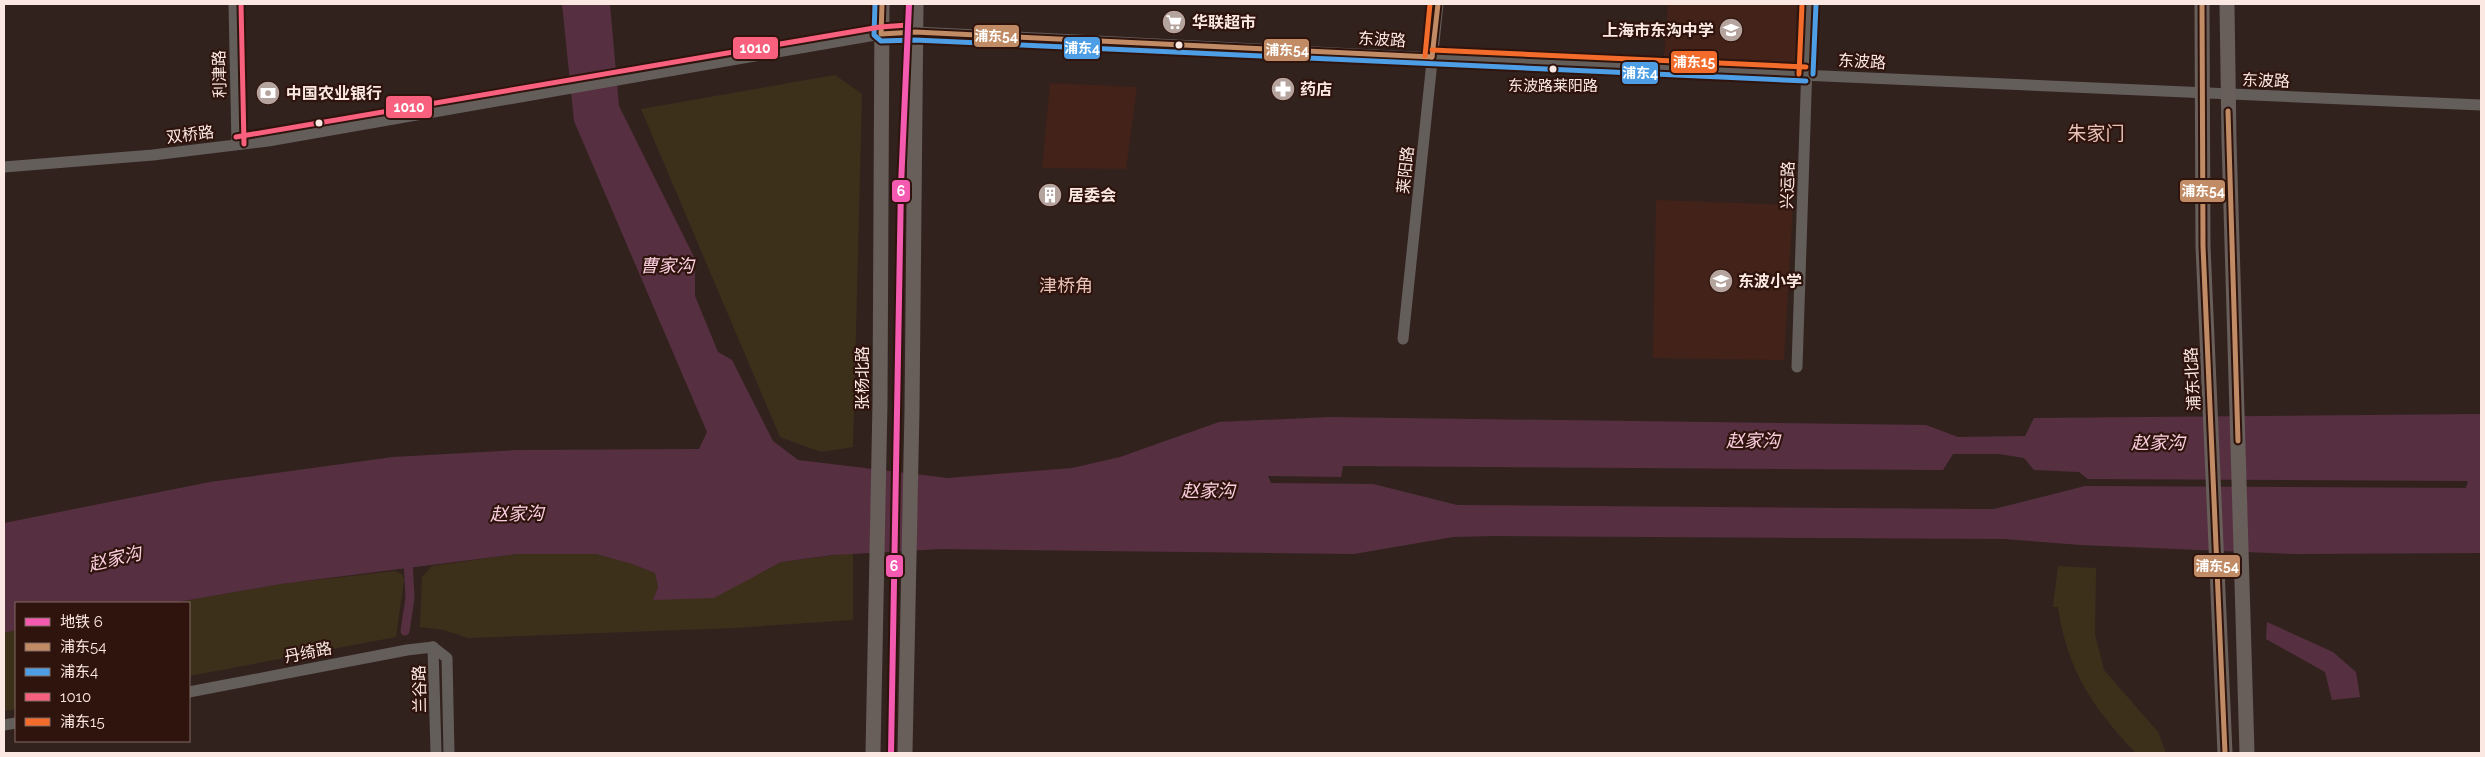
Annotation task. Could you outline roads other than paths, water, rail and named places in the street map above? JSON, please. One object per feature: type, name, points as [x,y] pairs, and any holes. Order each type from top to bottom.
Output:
[{"type":"main road","name":"张杨北路","points":[[873,753],[880,403],[882,4]]},
{"type":"main road","points":[[905,753],[912,410],[916,4]]},
{"type":"main road","name":"浦东北路","points":[[2202,4],[2203,246],[2225,753]]},
{"type":"main road","points":[[2228,4],[2228,140],[2247,753]]},
{"type":"street","name":"利津路","points":[[234,4],[237,144]]},
{"type":"street","name":"莱阳路","points":[[1403,339],[1438,4]]},
{"type":"street","name":"兴运路","points":[[1796,367],[1809,4]]},
{"type":"street","name":"东波路","points":[[881,34],[915,32],[2481,105]]},
{"type":"street","name":"双桥路","points":[[4,167],[152,155],[237,144],[881,34]]},
{"type":"street","name":"丹绮路","points":[[190,692],[407,650],[433,647]]},
{"type":"street","name":"兰谷路","points":[[433,647],[436,753]]},
{"type":"street","name":"兰谷路","points":[[433,647],[447,658],[448,753]]},
{"type":"water","name":"赵家沟","points":[[562,4],[610,4],[619,106],[695,259],[695,296],[718,352],[732,360],[773,441],[798,460],[948,478],[1072,468],[1120,457],[1219,422],[1329,417],[1926,425],[1958,437],[2025,436],[2034,418],[2481,414],[2481,553],[2294,554],[2081,545],[2004,539],[1495,536],[1453,537],[1354,554],[942,549],[833,555],[781,562],[714,598],[653,600],[658,587],[655,573],[632,564],[596,554],[518,554],[281,584],[178,602],[15,602],[15,630],[4,633],[4,523],[210,482],[393,457],[518,450],[699,449],[707,432],[574,121]],"holes":[[[1953,454],[1999,454],[2024,458],[2034,470],[2079,472],[2088,479],[2468,481],[2466,488],[2085,486],[1994,509],[1976,509],[1457,505],[1373,484],[1271,483],[1268,476],[1341,477],[1343,466],[1943,470]]]},
{"type":"water","points":[[2267,622],[2333,652],[2356,672],[2360,697],[2332,700],[2325,672],[2266,639]]},
{"type":"waterway","points":[[405,631],[410,598],[408,559]]},
{"type":"metro line","name":"6","points":[[891,753],[901,185],[909,4]]},
{"type":"place","name":"华联超市","points":[[1174,22]]},
{"type":"place","name":"上海市东沟中学","points":[[1731,30]]},
{"type":"place","name":"东波路莱阳路","points":[[1553,69]]},
{"type":"place","name":"药店","points":[[1283,89]]},
{"type":"place","name":"中国农业银行","points":[[268,93]]},
{"type":"place","name":"居委会","points":[[1050,195]]},
{"type":"place","name":"东波小学","points":[[1721,281]]},
{"type":"district","name":"朱家门","points":[[2096,133]]},
{"type":"district","name":"津桥角","points":[[1066,286]]},
{"type":"water label","name":"曹家沟","points":[[667,266]]}]
